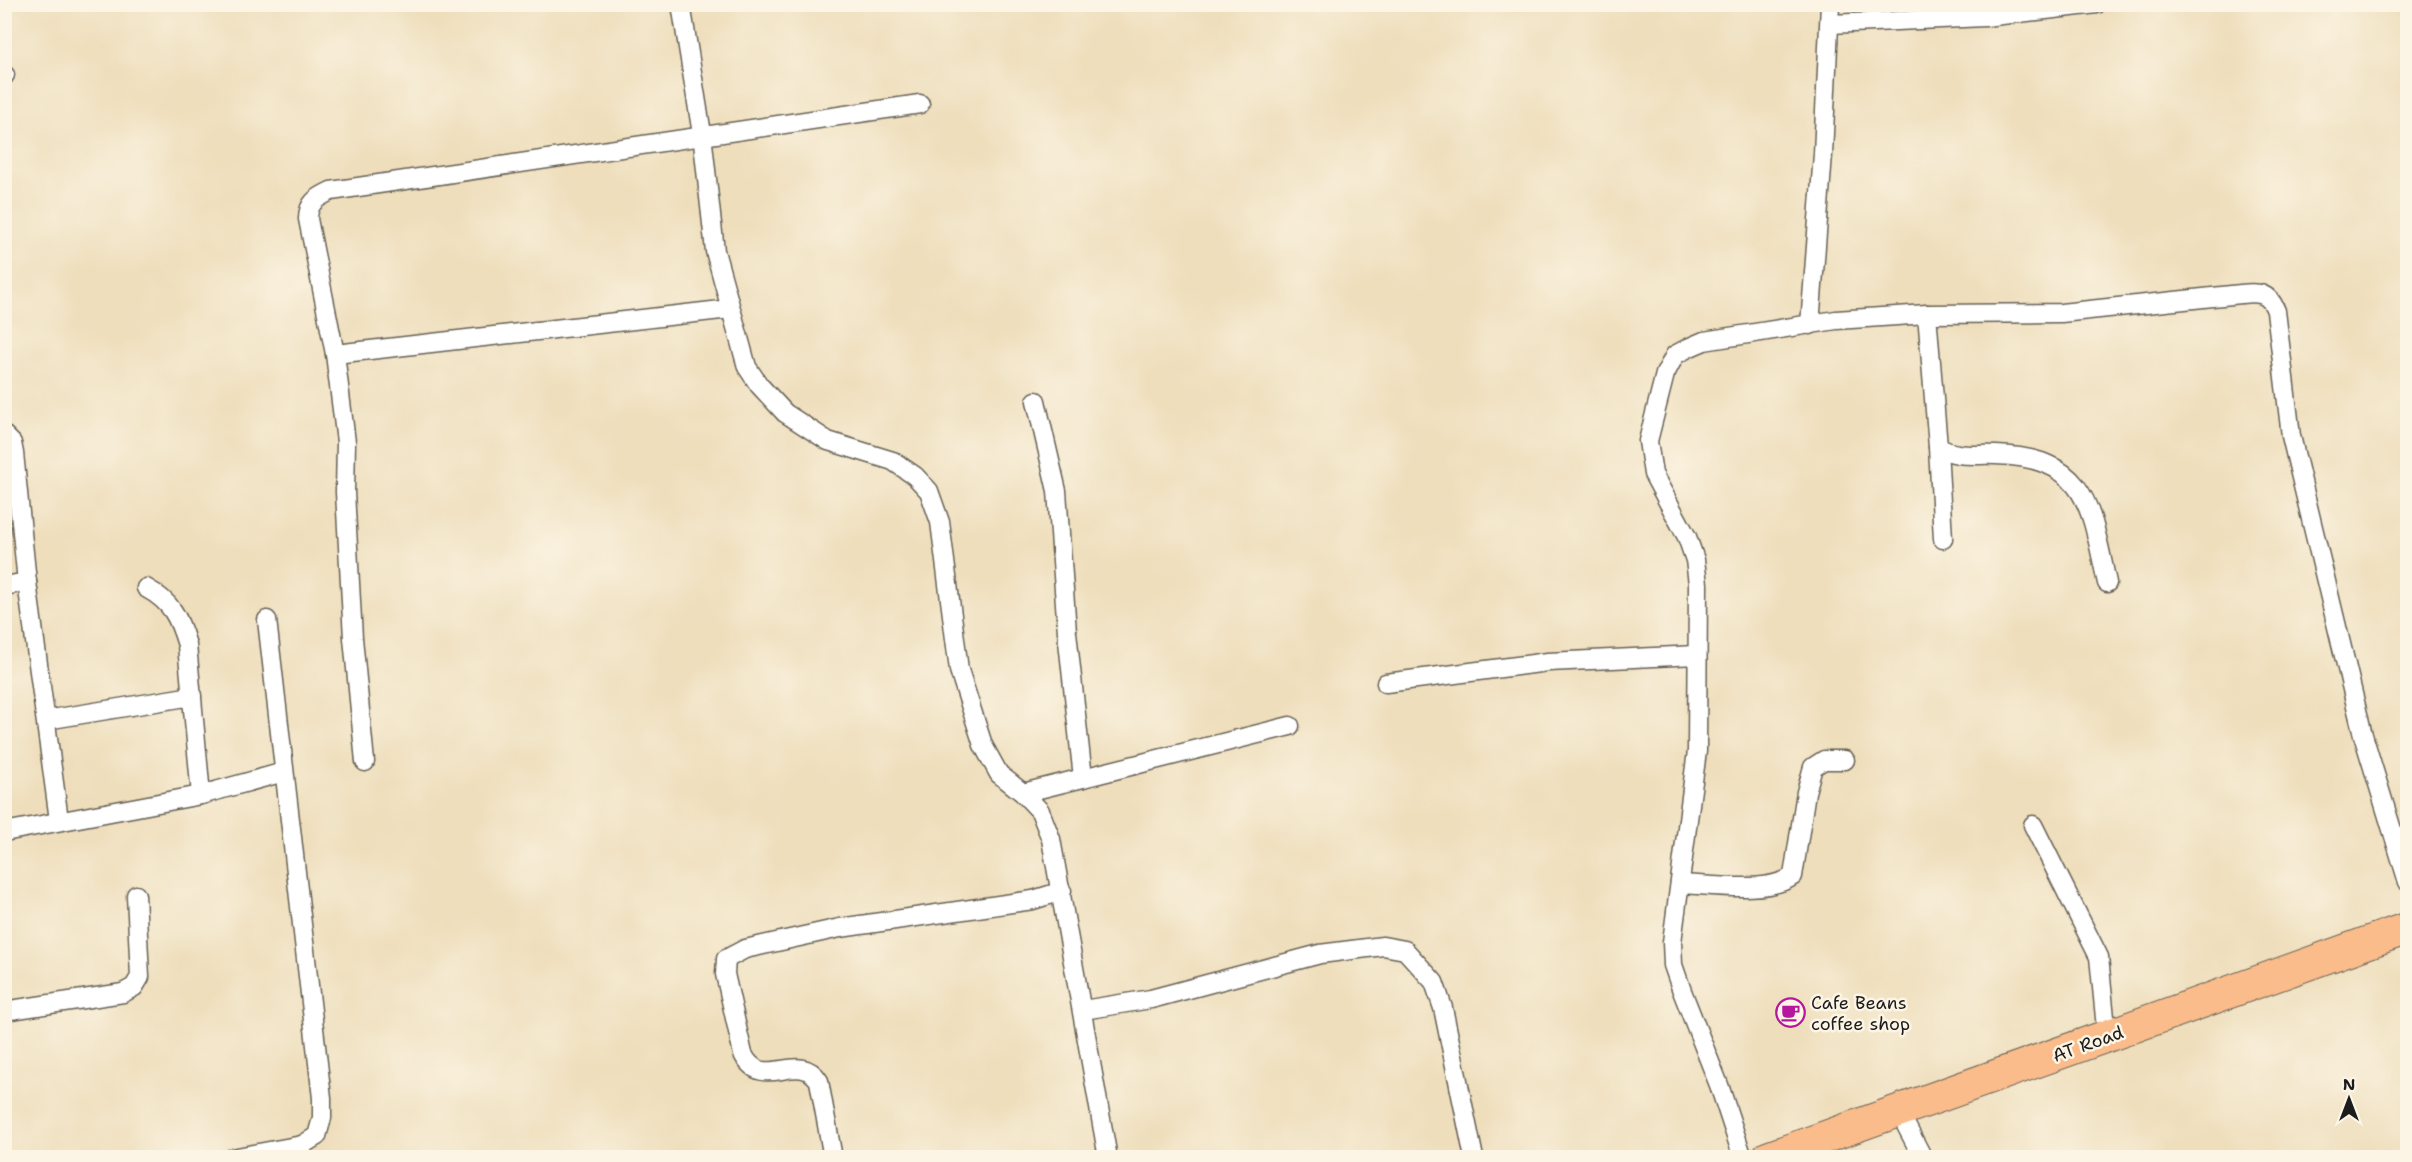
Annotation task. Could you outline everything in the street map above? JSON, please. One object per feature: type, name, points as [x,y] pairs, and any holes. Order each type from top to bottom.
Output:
[{"type":"highway","name":"AT Road","points":[[1767,1158],[2107,1038],[2408,928]]},
{"type":"street","points":[[681,4],[702,134],[715,251],[747,367],[759,385],[785,413],[828,441],[893,461],[915,476],[929,491],[940,522],[959,669],[983,745],[999,774],[1023,793],[1040,811],[1047,830],[1062,891],[1108,1158]]},
{"type":"street","points":[[1810,325],[1830,4]]},
{"type":"street","points":[[1830,24],[1985,17],[2097,4]]},
{"type":"street","points":[[365,762],[353,638],[345,492],[346,442],[335,354],[308,219],[308,208],[317,197],[331,191],[702,134],[806,122],[920,104]]},
{"type":"street","points":[[1743,1158],[1719,1085],[1673,964],[1672,942],[1697,752],[1698,584],[1695,560],[1687,537],[1653,474],[1648,441],[1665,374],[1675,355],[1704,341],[1836,320],[1927,314],[2061,313],[2252,293],[2261,293],[2273,302],[2291,436],[2363,735],[2408,882]]},
{"type":"street","points":[[335,354],[730,309]]},
{"type":"street","points":[[1927,314],[1943,540]]},
{"type":"street","points":[[1036,400],[1059,511],[1067,632],[1083,778]]},
{"type":"street","points":[[4,435],[12,443],[14,453],[27,582],[60,820]]},
{"type":"street","points":[[1938,447],[1960,455],[2015,455],[2060,468],[2077,484],[2084,498],[2096,531],[2107,583]]},
{"type":"street","points":[[4,586],[27,582]]},
{"type":"street","points":[[146,588],[163,597],[182,627],[187,645],[201,795]]},
{"type":"street","points":[[232,1158],[302,1145],[317,1136],[322,1118],[322,1098],[267,620]]},
{"type":"street","points":[[1386,682],[1548,662],[1696,656]]},
{"type":"street","points":[[46,720],[192,696]]},
{"type":"street","points":[[1023,793],[1290,726]]},
{"type":"street","points":[[1680,884],[1767,886],[1783,883],[1793,876],[1806,792],[1813,767],[1824,760],[1845,760]]},
{"type":"street","points":[[4,832],[201,795],[284,772]]},
{"type":"street","points":[[2033,825],[2099,957],[2107,1038]]},
{"type":"street","points":[[833,1158],[819,1081],[815,1075],[797,1068],[767,1072],[755,1071],[743,1054],[725,974],[726,959],[745,949],[840,928],[1033,900],[1062,891]]},
{"type":"street","points":[[4,1011],[123,993],[134,987],[140,976],[136,895]]},
{"type":"street","points":[[1083,1010],[1151,999],[1320,954],[1383,946],[1405,950],[1434,982],[1443,1008],[1474,1158]]},
{"type":"street","points":[[1899,1112],[1923,1158]]},
{"type":"place","name":"Cafe Beans coffee shop","points":[[1790,1013]]}]
